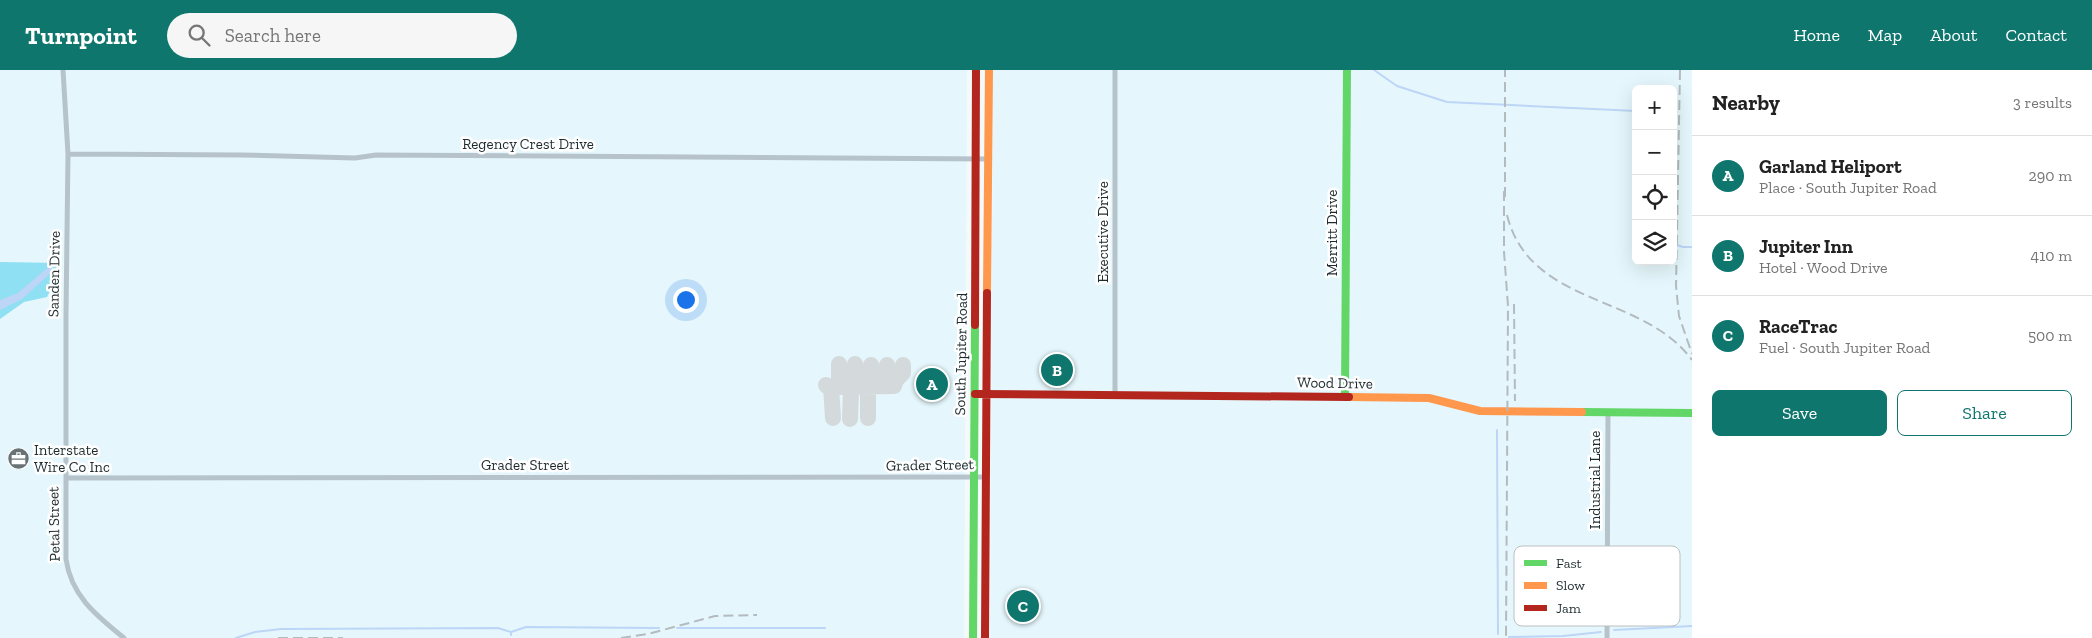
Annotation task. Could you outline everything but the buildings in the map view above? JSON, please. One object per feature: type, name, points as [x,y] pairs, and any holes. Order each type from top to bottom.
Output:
[{"type":"main road","name":"South Jupiter Road","points":[[973,638],[972,477],[976,394],[976,70]]},
{"type":"main road","name":"South Jupiter Road","points":[[985,638],[989,70]]},
{"type":"main road","name":"Merritt Drive","points":[[1345,396],[1347,70]]},
{"type":"main road","name":"Wood Drive","points":[[976,394],[1429,398],[1480,411],[1692,413]]},
{"type":"street","name":"Sanden Drive","points":[[63,70],[68,154],[66,478]]},
{"type":"street","name":"Executive Drive","points":[[1115,70],[1115,395]]},
{"type":"street","name":"Regency Crest Drive","points":[[68,154],[252,155],[355,158],[386,155],[989,159]]},
{"type":"street","name":"Industrial Lane","points":[[1608,412],[1608,546]]},
{"type":"street","name":"Grader Street","points":[[66,478],[985,476]]},
{"type":"street","name":"Petal Street","points":[[66,478],[66,546],[67,565],[70,576],[84,603],[124,638]]},
{"type":"shaded area","points":[[0,70],[967,70],[964,638],[0,638]]},
{"type":"shaded area","points":[[993,70],[1692,70],[1692,638],[990,638]]},
{"type":"shaded area","points":[[0,262],[59,263],[54,283],[47,297],[24,302],[0,319]]},
{"type":"shaded area","points":[[53,266],[53,271],[22,299],[0,310],[0,300],[18,293],[46,269]]},
{"type":"waterway","points":[[1374,70],[1397,86],[1447,102],[1632,111]]},
{"type":"waterway","points":[[1677,245],[1692,247]]},
{"type":"waterway","points":[[1497,430],[1498,634]]},
{"type":"waterway","points":[[1614,630],[1692,626]]},
{"type":"waterway","points":[[511,632],[526,627],[659,628]]},
{"type":"waterway","points":[[236,638],[255,632],[281,629],[498,628],[511,632],[511,635]]},
{"type":"waterway","points":[[677,628],[825,628]]},
{"type":"waterway","points":[[1509,637],[1563,636],[1601,632]]},
{"type":"taxiway","points":[[837,387],[839,385],[839,364]]},
{"type":"taxiway","points":[[853,387],[855,384],[855,364]]},
{"type":"taxiway","points":[[869,386],[871,384],[871,365]]},
{"type":"taxiway","points":[[886,386],[887,365]]},
{"type":"taxiway","points":[[826,385],[828,387],[894,386],[896,380],[903,373],[903,365]]},
{"type":"taxiway","points":[[866,386],[868,390],[868,418]]},
{"type":"taxiway","points":[[831,387],[833,418]]},
{"type":"taxiway","points":[[849,387],[851,390],[850,419]]},
{"type":"railway","points":[[1505,70],[1505,197]]},
{"type":"railway","points":[[1680,70],[1676,286],[1679,316],[1692,354]]},
{"type":"railway","points":[[1504,191],[1504,252],[1508,306],[1506,638]]},
{"type":"railway","points":[[1507,215],[1520,245],[1539,267],[1563,284],[1646,322],[1671,338],[1692,360]]},
{"type":"railway","points":[[1514,304],[1515,401]]},
{"type":"railway","points":[[621,638],[648,634],[715,616],[757,615]]},
{"type":"railway","points":[[278,638],[343,638]]},
{"type":"traffic: fast","points":[[1345,397],[1347,70]]},
{"type":"traffic: fast","points":[[973,638],[975,325]]},
{"type":"traffic: fast","points":[[1582,412],[1692,413]]},
{"type":"traffic: slow","points":[[987,293],[989,70]]},
{"type":"traffic: slow","points":[[1349,397],[1429,398],[1480,411],[1582,412]]},
{"type":"traffic: jam","points":[[975,325],[976,70]]},
{"type":"traffic: jam","points":[[985,638],[987,293]]},
{"type":"traffic: jam","points":[[975,394],[1349,397]]},
{"type":"place","name":"Jupiter Inn","points":[[1057,370]]},
{"type":"place","name":"Garland Heliport","points":[[932,384]]},
{"type":"place","name":"Interstate Wire Co Inc","points":[[18,459]]},
{"type":"place","name":"RaceTrac","points":[[1023,606]]}]
